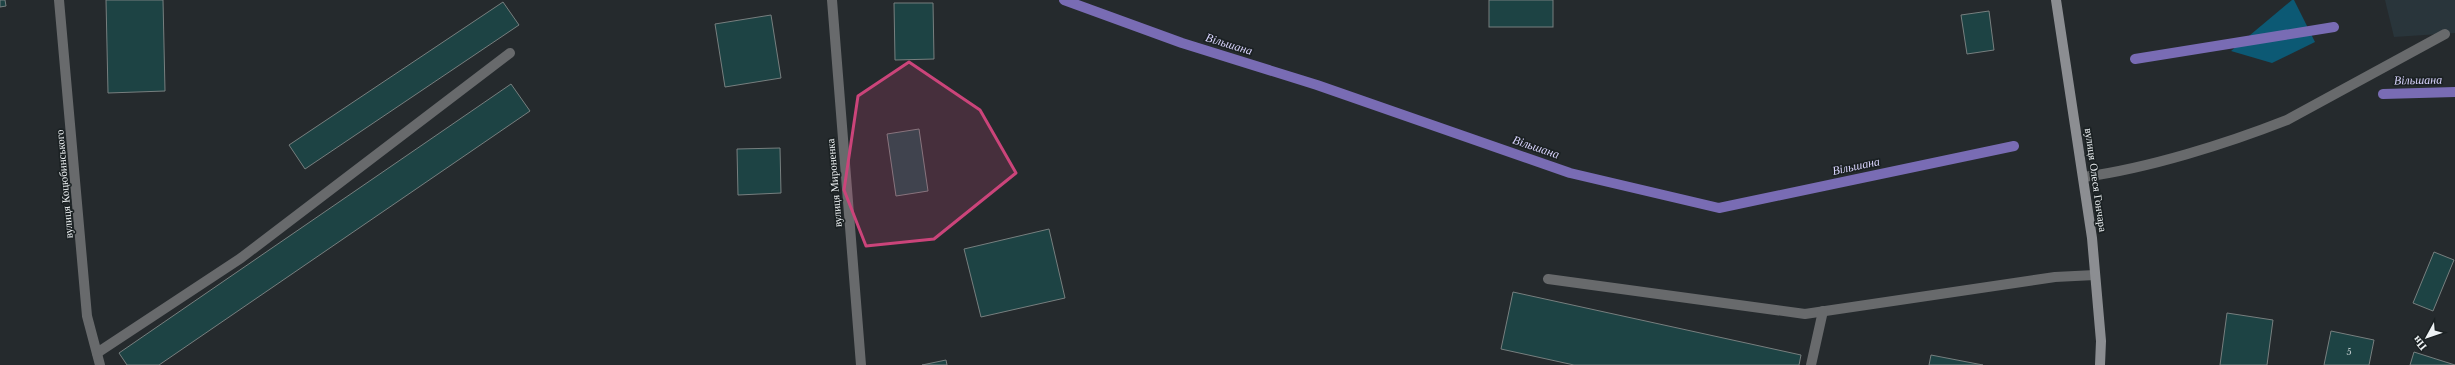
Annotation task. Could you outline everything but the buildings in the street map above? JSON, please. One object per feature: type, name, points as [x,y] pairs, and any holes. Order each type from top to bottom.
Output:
[{"type":"main road","name":"вулиця Олеся Гончара","points":[[2056,0],[2084,177],[2095,274],[2100,341],[2100,365]]},
{"type":"street","name":"вулиця Коцюбинського","points":[[59,0],[87,316],[100,365]]},
{"type":"street","name":"вулиця Мироненка","points":[[832,0],[861,365]]},
{"type":"street","points":[[2084,177],[2130,169],[2261,130],[2287,120],[2445,34]]},
{"type":"street","points":[[97,353],[241,258],[510,53]]},
{"type":"street","points":[[1548,279],[1805,314],[2055,277],[2095,274]]},
{"type":"street","points":[[1811,365],[1823,311]]},
{"type":"highlighted area","points":[[909,62],[980,110],[1016,173],[934,239],[866,246],[844,190],[858,96]]},
{"type":"shaded area","points":[[2292,0],[2294,0],[2315,42],[2272,63],[2231,51]]},
{"type":"shaded area","points":[[2385,0],[2455,0],[2455,33],[2394,37]]},
{"type":"waterway","name":"Вільшана","points":[[1064,0],[1182,43],[1317,85],[1570,173],[1719,208],[2014,146]]},
{"type":"waterway","points":[[2135,59],[2334,27]]},
{"type":"waterway","name":"Вільшана","points":[[2383,94],[2455,92]]}]
